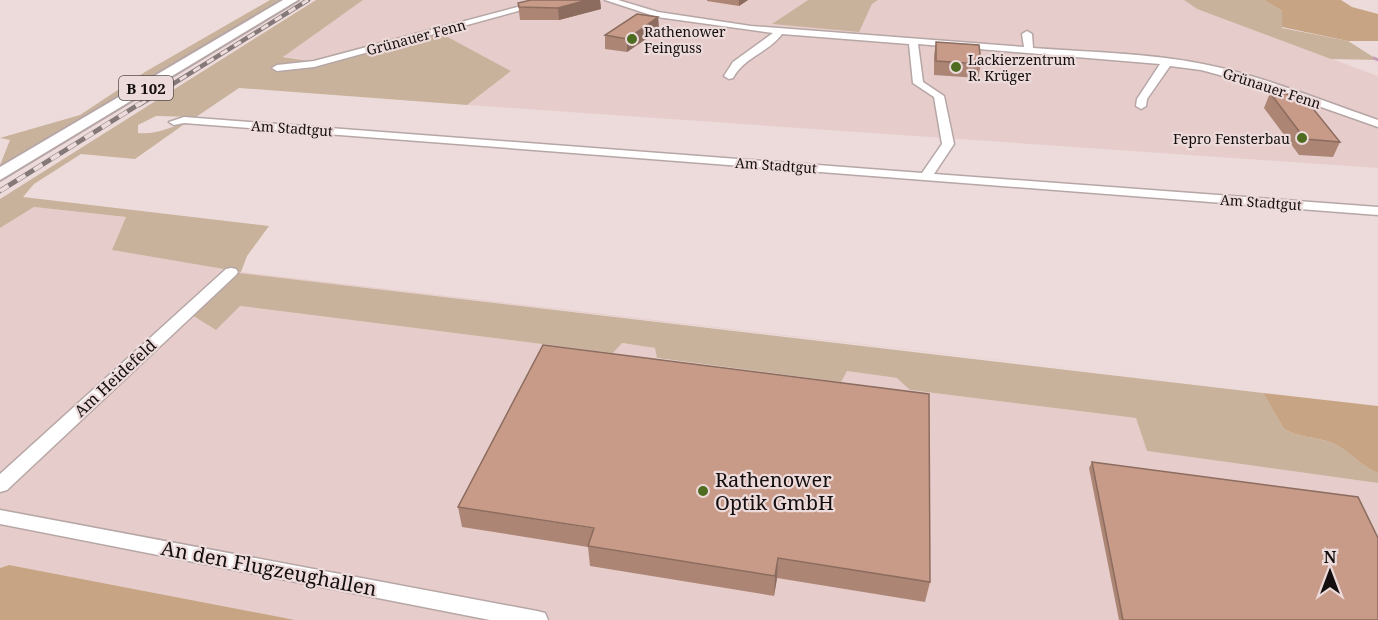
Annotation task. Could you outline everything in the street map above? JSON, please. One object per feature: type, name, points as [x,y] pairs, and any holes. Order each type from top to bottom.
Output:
[{"type":"main road","name":"B 102","points":[[0,175],[292,0]]},
{"type":"street","name":"Grünauer Fenn","points":[[277,68],[314,64],[554,0]]},
{"type":"street","name":"Grünauer Fenn","points":[[609,0],[667,16],[779,32],[1164,61],[1242,77],[1378,124]]},
{"type":"street","points":[[729,76],[735,66],[768,44],[779,32]]},
{"type":"street","points":[[1027,34],[1029,50]]},
{"type":"street","points":[[913,41],[918,83],[939,96],[948,144],[931,166],[927,176]]},
{"type":"street","points":[[1141,106],[1142,99],[1165,66],[1164,61]]},
{"type":"street","name":"Am Stadtgut","points":[[174,122],[1378,211]]},
{"type":"street","name":"Am Heidefeld","points":[[0,485],[231,272]]},
{"type":"street","name":"An den Flugzeughallen","points":[[0,517],[537,620]]},
{"type":"shaded area","points":[[270,0],[280,0],[0,165],[10,140],[0,138],[80,115],[145,72]]},
{"type":"shaded area","points":[[316,0],[363,0],[283,57],[309,61],[431,28],[511,71],[467,105],[239,88],[196,117],[156,116],[138,125],[138,133],[145,133],[157,132],[186,123],[135,159],[81,154],[34,184],[23,197],[269,226],[247,256],[241,272],[112,250],[126,217],[34,207],[0,228],[0,199]]},
{"type":"shaded area","points":[[363,0],[808,0],[774,24],[859,31],[872,4],[878,0],[1184,0],[1197,9],[1378,76],[1378,168],[467,105],[511,71],[431,28],[309,61],[282,56]]},
{"type":"shaded area","points":[[808,0],[878,0],[872,4],[859,32],[772,24]]},
{"type":"shaded area","points":[[1184,0],[1264,0],[1282,11],[1282,28],[1348,41],[1378,60],[1331,59],[1197,9]]},
{"type":"shaded area","points":[[1264,0],[1341,0],[1352,7],[1378,14],[1378,41],[1348,41],[1282,27],[1282,11]]},
{"type":"shaded area","points":[[34,207],[126,217],[113,250],[241,272],[1378,404],[239,273],[216,330],[239,306],[613,353],[621,343],[656,348],[657,359],[840,382],[847,371],[898,378],[910,390],[1136,418],[1147,451],[1378,483],[1378,620],[295,620],[9,565],[0,568],[0,228]]},
{"type":"shaded area","points":[[239,273],[1263,393],[1284,429],[1295,434],[1330,442],[1343,449],[1378,473],[1378,483],[1147,451],[1136,418],[910,390],[897,378],[847,371],[841,382],[657,358],[655,348],[622,343],[613,353],[240,306],[216,330],[192,315]]},
{"type":"shaded area","points":[[1263,393],[1378,406],[1378,473],[1330,442],[1284,429]]},
{"type":"shaded area","points":[[9,565],[295,620],[0,620],[0,568]]},
{"type":"building","points":[[531,0],[587,0],[558,8],[519,7],[518,3]]},
{"type":"building","points":[[637,14],[658,17],[627,39],[605,35]]},
{"type":"building","points":[[936,42],[979,45],[981,64],[936,61]]},
{"type":"building","points":[[1270,93],[1302,95],[1340,142],[1305,139]]},
{"type":"building","name":"Rathenower Optik GmbH","points":[[543,345],[929,394],[930,582],[778,558],[775,576],[588,546],[594,528],[458,507]]},
{"type":"building","points":[[1092,462],[1358,497],[1378,538],[1378,620],[1123,620]]},
{"type":"waterway","points":[[1374,58],[1378,60]]},
{"type":"railway","points":[[139,105],[308,0]]},
{"type":"railway","points":[[0,191],[141,103]]},
{"type":"place","name":"Rathenower Feinguss","points":[[632,39]]},
{"type":"place","name":"Lackierzentrum R. Krüger","points":[[956,67]]},
{"type":"place","name":"Fepro Fensterbau","points":[[1302,138]]},
{"type":"place","name":"Rathenower Optik GmbH","points":[[703,491]]}]
